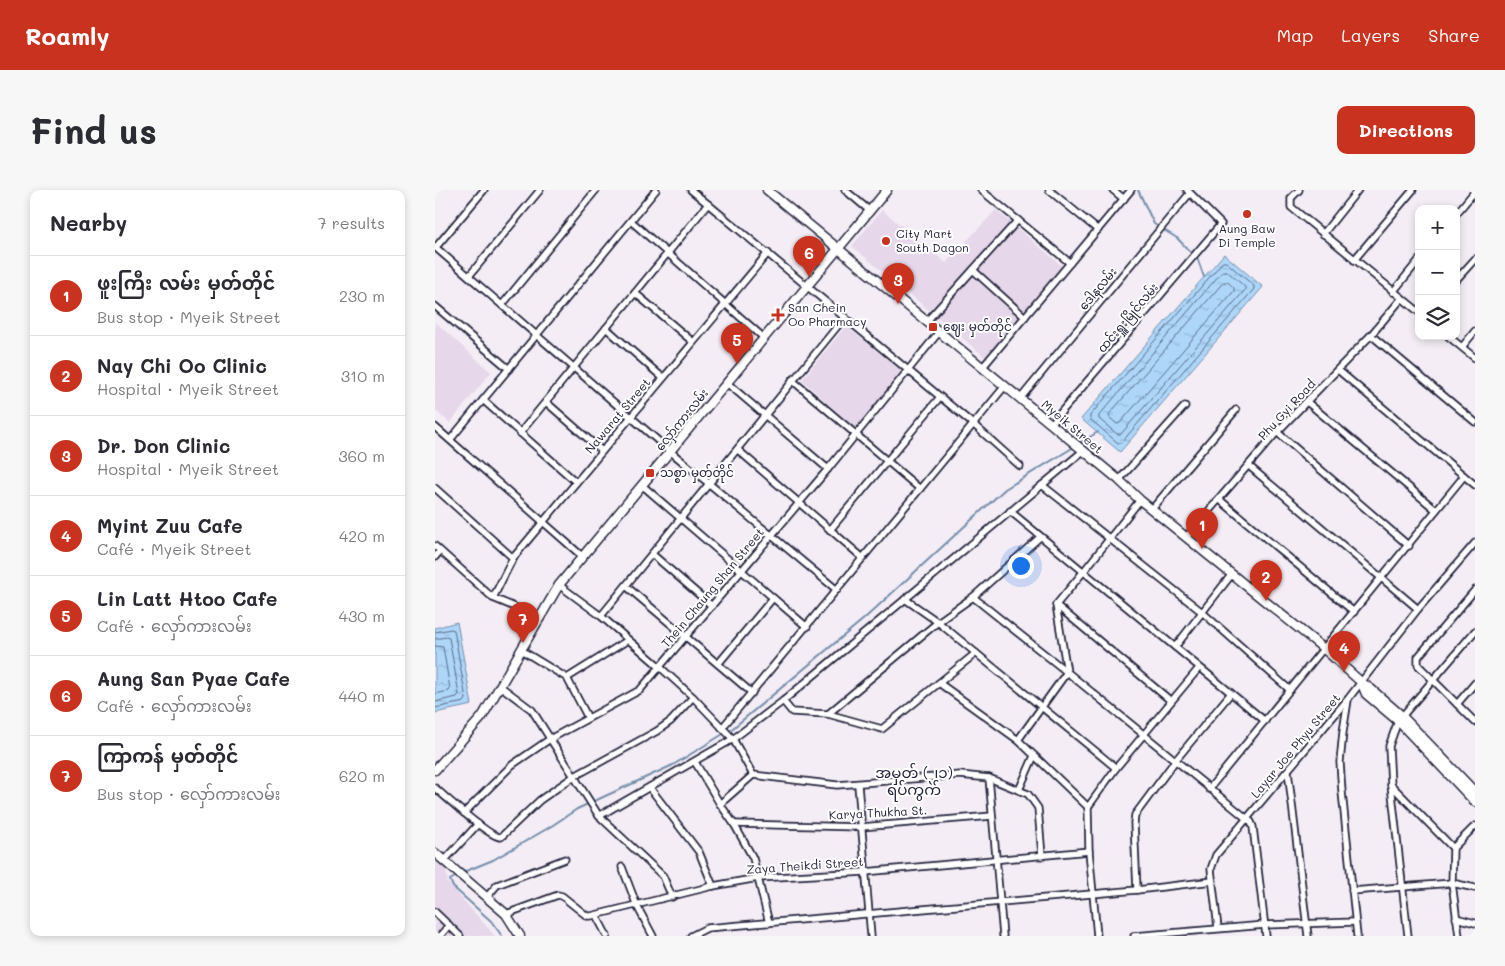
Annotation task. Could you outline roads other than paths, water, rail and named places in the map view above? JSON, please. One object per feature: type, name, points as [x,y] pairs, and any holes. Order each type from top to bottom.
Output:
[{"type":"street","points":[[484,190],[435,247],[671,452],[837,590]]},
{"type":"street","points":[[469,276],[540,190]]},
{"type":"street","points":[[502,305],[596,190]]},
{"type":"street","points":[[450,440],[656,190]]},
{"type":"street","points":[[691,190],[973,424],[1020,466]]},
{"type":"street","name":"Myeik Street","points":[[767,190],[1119,480],[1140,500],[1187,536],[1323,648],[1361,682],[1366,694],[1400,719]]},
{"type":"street","points":[[845,190],[870,211]]},
{"type":"street","name":"လှော်ကားလမ်း","points":[[435,770],[482,717],[559,585],[887,190]]},
{"type":"street","points":[[981,190],[1070,263]]},
{"type":"street","points":[[1049,190],[1098,230]]},
{"type":"street","points":[[1113,190],[1124,199]]},
{"type":"street","points":[[982,368],[1131,190]]},
{"type":"street","points":[[1299,190],[1291,198],[1291,207],[1415,309]]},
{"type":"street","points":[[1323,234],[1358,190]]},
{"type":"street","points":[[1354,260],[1413,190]]},
{"type":"street","name":"ထင်းရှူးမြိုင်လမ်း","points":[[1051,424],[1221,224],[1189,191]]},
{"type":"street","name":"ဒေါနလမ်း","points":[[1020,399],[1189,191]]},
{"type":"street","points":[[1460,209],[1475,191]]},
{"type":"street","points":[[520,433],[708,204]]},
{"type":"street","points":[[927,322],[1018,220]]},
{"type":"street","points":[[631,221],[764,338]]},
{"type":"street","name":"Nawarat Street","points":[[493,598],[513,558],[768,253]]},
{"type":"street","points":[[1460,276],[1475,259]]},
{"type":"street","points":[[1393,292],[1415,265]]},
{"type":"street","points":[[973,270],[1025,317]]},
{"type":"street","points":[[635,293],[693,342]]},
{"type":"street","name":"Phu Gyi Road","points":[[1187,536],[1277,432],[1371,335],[1402,298]]},
{"type":"street","points":[[435,306],[509,369]]},
{"type":"street","points":[[601,616],[845,317]]},
{"type":"street","points":[[606,328],[663,378]]},
{"type":"street","name":"Thein Chaung Shan Street","points":[[464,813],[513,765],[550,739],[640,690],[828,469],[939,332]]},
{"type":"street","points":[[1462,348],[1475,332]]},
{"type":"street","points":[[1371,335],[1475,422]]},
{"type":"street","points":[[1453,340],[1475,358]]},
{"type":"street","points":[[1338,370],[1475,486]]},
{"type":"street","points":[[793,380],[920,489]]},
{"type":"street","points":[[727,383],[828,469]]},
{"type":"street","points":[[723,729],[1005,386]]},
{"type":"street","points":[[830,530],[940,397]]},
{"type":"street","points":[[483,400],[576,482]]},
{"type":"street","points":[[546,402],[602,451]]},
{"type":"street","points":[[1307,402],[1436,510]]},
{"type":"street","points":[[1119,480],[1185,406]]},
{"type":"street","points":[[1152,509],[1236,410]]},
{"type":"street","points":[[435,427],[583,556]]},
{"type":"street","points":[[1277,432],[1409,546]]},
{"type":"street","points":[[738,450],[863,558]]},
{"type":"street","points":[[598,814],[650,788],[695,762],[783,701],[1083,451]]},
{"type":"street","points":[[1249,466],[1419,609]]},
{"type":"street","points":[[1209,789],[1380,578],[1409,546],[1464,476]]},
{"type":"street","points":[[1042,485],[1202,612],[1290,690]]},
{"type":"street","points":[[643,486],[807,627]]},
{"type":"street","points":[[435,488],[513,558]]},
{"type":"street","points":[[1055,605],[1084,572],[1140,500]]},
{"type":"street","points":[[1220,500],[1354,612]]},
{"type":"street","points":[[1010,511],[1265,721]]},
{"type":"street","points":[[829,714],[938,622],[973,597],[1040,537]]},
{"type":"street","name":"Layar Joe Phyu Street","points":[[1218,928],[1211,869],[1216,855],[1249,819],[1419,609],[1475,543]]},
{"type":"street","points":[[435,546],[493,598],[541,618]]},
{"type":"street","points":[[435,557],[441,551]]},
{"type":"street","points":[[652,554],[712,606]]},
{"type":"street","points":[[1175,647],[1232,574]]},
{"type":"street","points":[[559,585],[601,616],[660,666],[693,698],[731,737],[753,775]]},
{"type":"street","points":[[626,586],[752,693]]},
{"type":"street","points":[[1475,590],[1418,657],[1418,665],[1475,722]]},
{"type":"street","points":[[973,597],[1209,789],[1249,819],[1253,827],[1266,936]]},
{"type":"street","points":[[718,664],[773,598]]},
{"type":"street","points":[[905,599],[938,622],[1116,768]]},
{"type":"street","points":[[1018,740],[1067,672],[1055,605]]},
{"type":"street","points":[[1055,605],[1171,701]]},
{"type":"street","points":[[1408,936],[1391,785],[1389,746],[1400,719],[1474,634]]},
{"type":"street","points":[[567,678],[628,640]]},
{"type":"street","points":[[521,650],[567,678],[588,718]]},
{"type":"street","points":[[783,701],[793,712],[829,714],[882,729],[976,653]]},
{"type":"street","points":[[1097,936],[1089,851],[1088,807],[1116,768],[1199,668]]},
{"type":"street","points":[[939,683],[1018,740],[1088,807]]},
{"type":"street","points":[[1457,704],[1475,683]]},
{"type":"street","points":[[501,686],[532,710],[598,814],[663,876],[672,897]]},
{"type":"street","points":[[1137,890],[1135,815],[1175,761],[1231,693]]},
{"type":"street","points":[[435,788],[496,838],[501,838],[540,800],[573,777],[657,731],[671,721],[693,698]]},
{"type":"street","points":[[1348,699],[1340,762],[1357,936]]},
{"type":"street","points":[[1400,719],[1475,792]]},
{"type":"street","points":[[1400,719],[1475,802]]},
{"type":"street","points":[[1019,790],[1034,756]]},
{"type":"street","points":[[695,762],[753,858],[769,922]]},
{"type":"street","points":[[1288,771],[1309,936]]},
{"type":"street","points":[[720,804],[753,775],[837,785],[858,785],[960,775],[989,778],[1028,794],[1038,808],[1042,856]]},
{"type":"street","points":[[989,778],[1003,936]]},
{"type":"street","points":[[858,785],[871,936]]},
{"type":"street","points":[[1391,785],[1453,848]]},
{"type":"street","points":[[650,788],[699,852],[713,886]]},
{"type":"street","name":"Karya Thukha St.","points":[[734,824],[861,827],[992,816]]},
{"type":"street","points":[[443,861],[478,824]]},
{"type":"street","points":[[1459,936],[1452,883],[1453,848],[1475,826]]},
{"type":"street","name":"Zaya Theikdi Street","points":[[596,915],[713,886],[758,878],[865,872],[1089,851]]},
{"type":"street","points":[[435,853],[506,914],[520,936]]},
{"type":"street","points":[[486,898],[497,885],[565,859]]},
{"type":"street","points":[[622,867],[637,906],[653,936]]},
{"type":"street","points":[[691,936],[707,928],[1137,890],[1213,881]]},
{"type":"street","points":[[1352,891],[1452,883],[1475,888]]},
{"type":"street","points":[[506,914],[557,896],[562,896],[587,916],[596,915],[607,936]]},
{"type":"street","points":[[435,912],[460,936]]},
{"type":"street","points":[[1457,918],[1475,923]]},
{"type":"street","points":[[1134,936],[1265,925],[1355,922]]},
{"type":"street","points":[[440,936],[449,926]]},
{"type":"water","points":[[1224,254],[1263,287],[1120,452],[1081,419]]},
{"type":"water","points":[[457,622],[472,705],[435,713],[435,628]]},
{"type":"waterway","points":[[1138,190],[1154,224],[1177,238],[1198,260],[1204,277]]},
{"type":"waterway","points":[[1078,444],[1098,432]]},
{"type":"waterway","points":[[461,873],[493,860],[577,809],[673,765],[733,728],[865,618],[1005,489],[1074,447]]},
{"type":"waterway","points":[[457,876],[450,880],[453,887],[491,921],[502,936]]},
{"type":"place","name":"Aung Baw Di Temple","points":[[1247,214]]},
{"type":"place","name":"City Mart South Dagon","points":[[886,241]]},
{"type":"place","name":"Aung San Pyae Cafe","points":[[809,277]]},
{"type":"place","name":"Dr. Don Clinic","points":[[898,304]]},
{"type":"place","name":"San Chein Oo Pharmacy","points":[[778,315]]},
{"type":"place","name":"ဈေး မှတ်တိုင်","points":[[933,327]]},
{"type":"place","name":"Lin Latt Htoo Cafe","points":[[737,364]]},
{"type":"place","name":"သစ္စာ မှတ်တိုင်","points":[[650,473]]},
{"type":"place","name":"ဖူးကြီး လမ်း မှတ်တိုင်","points":[[1202,549]]},
{"type":"place","name":"Nay Chi Oo Clinic","points":[[1266,601]]},
{"type":"place","name":"ကြာကန် မှတ်တိုင်","points":[[523,643]]},
{"type":"place","name":"Myint Zuu Cafe","points":[[1344,672]]},
{"type":"district","name":"အမှတ် (၂၁) ရပ်ကွက်","points":[[914,782]]}]
